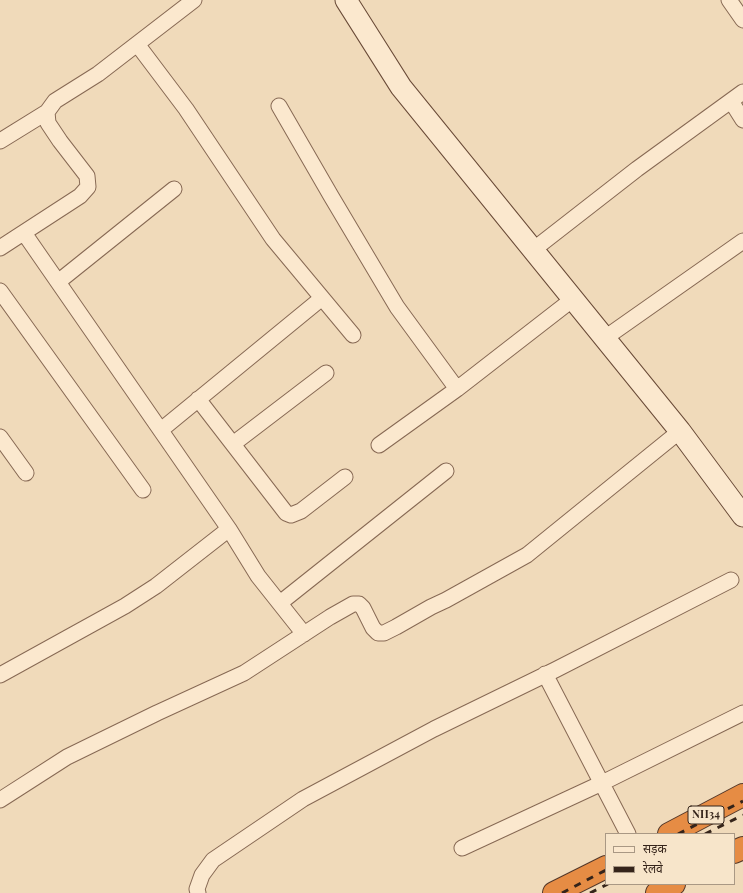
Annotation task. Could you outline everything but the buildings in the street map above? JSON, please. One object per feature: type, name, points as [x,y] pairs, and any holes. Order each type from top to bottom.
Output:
[{"type":"highway","name":"NH34","points":[[671,833],[743,796]]},
{"type":"highway","points":[[554,893],[605,868]]},
{"type":"highway","points":[[657,893],[672,885]]},
{"type":"street","points":[[0,140],[47,112],[55,101],[98,74],[194,0]]},
{"type":"street","points":[[346,0],[401,87],[680,431],[743,516]]},
{"type":"street","points":[[729,0],[743,20]]},
{"type":"street","points":[[137,44],[186,109],[273,239],[353,335]]},
{"type":"street","points":[[533,250],[637,169],[743,92]]},
{"type":"street","points":[[731,101],[743,120]]},
{"type":"street","points":[[279,106],[397,307],[457,389]]},
{"type":"street","points":[[0,248],[80,196],[88,187],[87,176],[48,123],[47,112]]},
{"type":"street","points":[[58,282],[174,189]]},
{"type":"street","points":[[24,233],[229,529],[258,576],[304,634]]},
{"type":"street","points":[[604,338],[743,241]]},
{"type":"street","points":[[0,291],[143,490]]},
{"type":"street","points":[[161,430],[322,298]]},
{"type":"street","points":[[379,445],[457,389],[573,299]]},
{"type":"street","points":[[233,444],[326,373]]},
{"type":"street","points":[[198,399],[286,513],[291,515],[302,511],[345,477]]},
{"type":"street","points":[[0,800],[67,757],[244,673],[353,604],[359,604],[364,608],[373,628],[378,633],[384,633],[446,600],[527,555],[680,431]]},
{"type":"street","points":[[0,437],[26,474]]},
{"type":"street","points":[[280,602],[446,471]]},
{"type":"street","points":[[0,675],[125,606],[156,586],[229,529]]},
{"type":"street","points":[[198,893],[197,889],[202,875],[213,860],[303,799],[434,729],[731,580]]},
{"type":"street","points":[[545,674],[627,833]]},
{"type":"street","points":[[462,848],[602,783],[743,713]]},
{"type":"railway","points":[[680,833],[743,801]]},
{"type":"railway","points":[[707,833],[743,815]]},
{"type":"railway","points":[[562,893],[605,871]]},
{"type":"railway","points":[[590,893],[606,885]]}]
